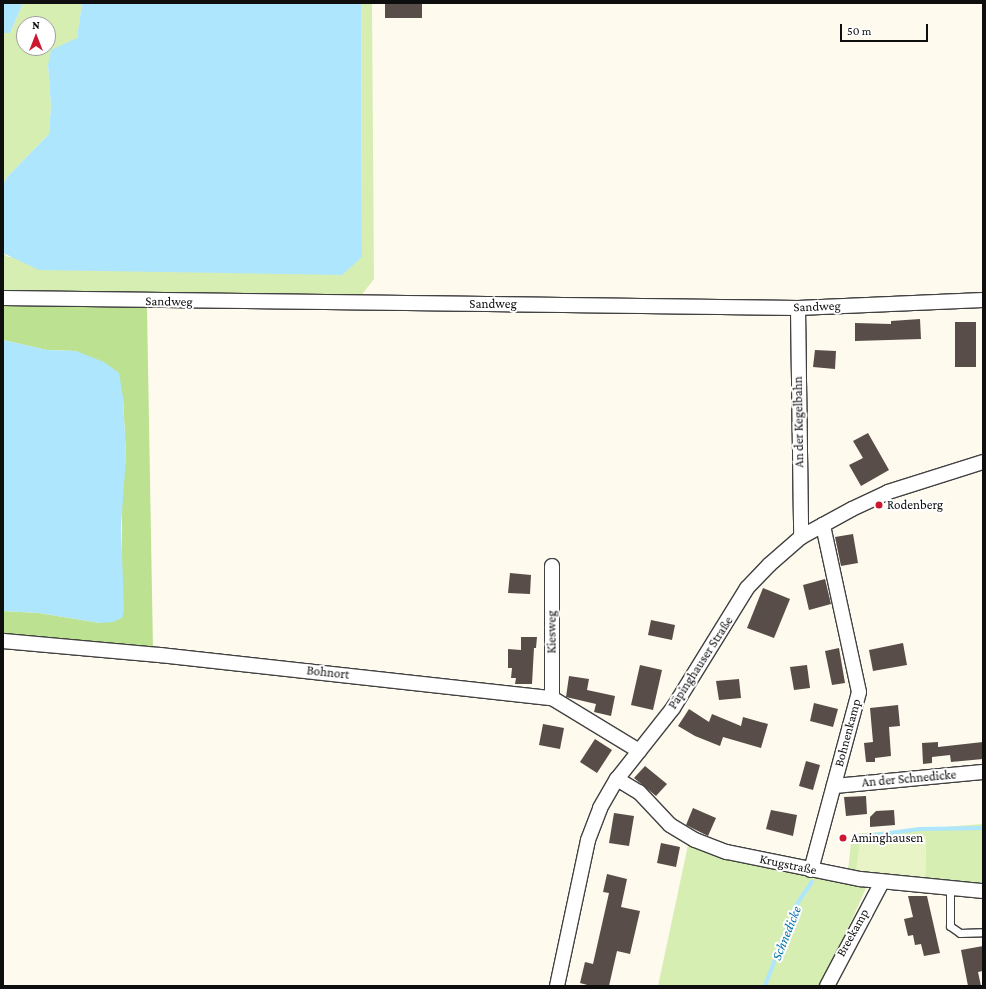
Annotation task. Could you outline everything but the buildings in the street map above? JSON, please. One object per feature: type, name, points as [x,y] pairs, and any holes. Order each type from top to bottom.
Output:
[{"type":"street","name":"Sandweg","points":[[3,298],[798,308],[983,300]]},
{"type":"street","name":"An der Kegelbahn","points":[[798,308],[801,537]]},
{"type":"street","name":"Päpinghauser Straße","points":[[557,986],[588,840],[600,808],[617,779],[672,708],[747,588],[769,565],[801,537],[823,525],[888,492],[983,462]]},
{"type":"street","name":"Bohnenkamp","points":[[811,870],[859,692],[823,525]]},
{"type":"street","name":"Kiesweg","points":[[552,566],[552,698]]},
{"type":"street","name":"Bohnort","points":[[3,641],[168,656],[552,698],[639,751]]},
{"type":"street","name":"An der Schnedicke","points":[[834,786],[983,772]]},
{"type":"street","name":"Krugstraße","points":[[617,779],[640,792],[670,826],[695,840],[727,852],[811,870],[882,882],[983,891]]},
{"type":"street","name":"Breekamp","points":[[827,986],[882,882]]},
{"type":"lane","points":[[950,888],[950,926],[960,933],[983,932]]},
{"type":"green space","points":[[23,3],[82,3],[77,38],[48,65],[51,106],[49,134],[7,177],[3,185],[3,33],[10,33],[16,19],[16,56],[56,56],[56,16],[17,16]]},
{"type":"green space","points":[[361,3],[372,3],[374,279],[360,297],[3,292],[3,253],[8,257],[362,257]]},
{"type":"green space","points":[[3,304],[147,308],[153,650],[3,637],[3,611],[39,613],[100,623],[122,554],[122,490],[126,457],[123,397],[83,355],[76,351],[47,350],[3,340]]},
{"type":"green space","points":[[983,824],[983,885],[925,880],[926,836],[856,872],[848,870],[852,834]]},
{"type":"green space","points":[[926,836],[925,880],[856,872],[860,840]]},
{"type":"green space","points":[[688,845],[867,886],[822,986],[658,986]]},
{"type":"water","points":[[3,3],[23,3],[17,16],[16,16],[10,33],[3,33]]},
{"type":"water","points":[[82,3],[361,3],[362,257],[342,275],[39,270],[3,253],[3,185],[7,177],[49,134],[51,106],[48,65],[50,56],[56,56],[56,48],[77,38]]},
{"type":"water","points":[[3,340],[47,350],[76,351],[104,362],[119,373],[123,397],[126,457],[121,526],[124,611],[122,618],[113,622],[100,623],[39,613],[3,611]]},
{"type":"waterway","name":"Schnedicke","points":[[859,837],[921,829],[983,828]]},
{"type":"waterway","name":"Schnedicke","points":[[765,986],[795,907],[812,882]]},
{"type":"place","name":"Rodenberg","points":[[879,505]]},
{"type":"place","name":"Aminghausen","points":[[843,838]]}]
